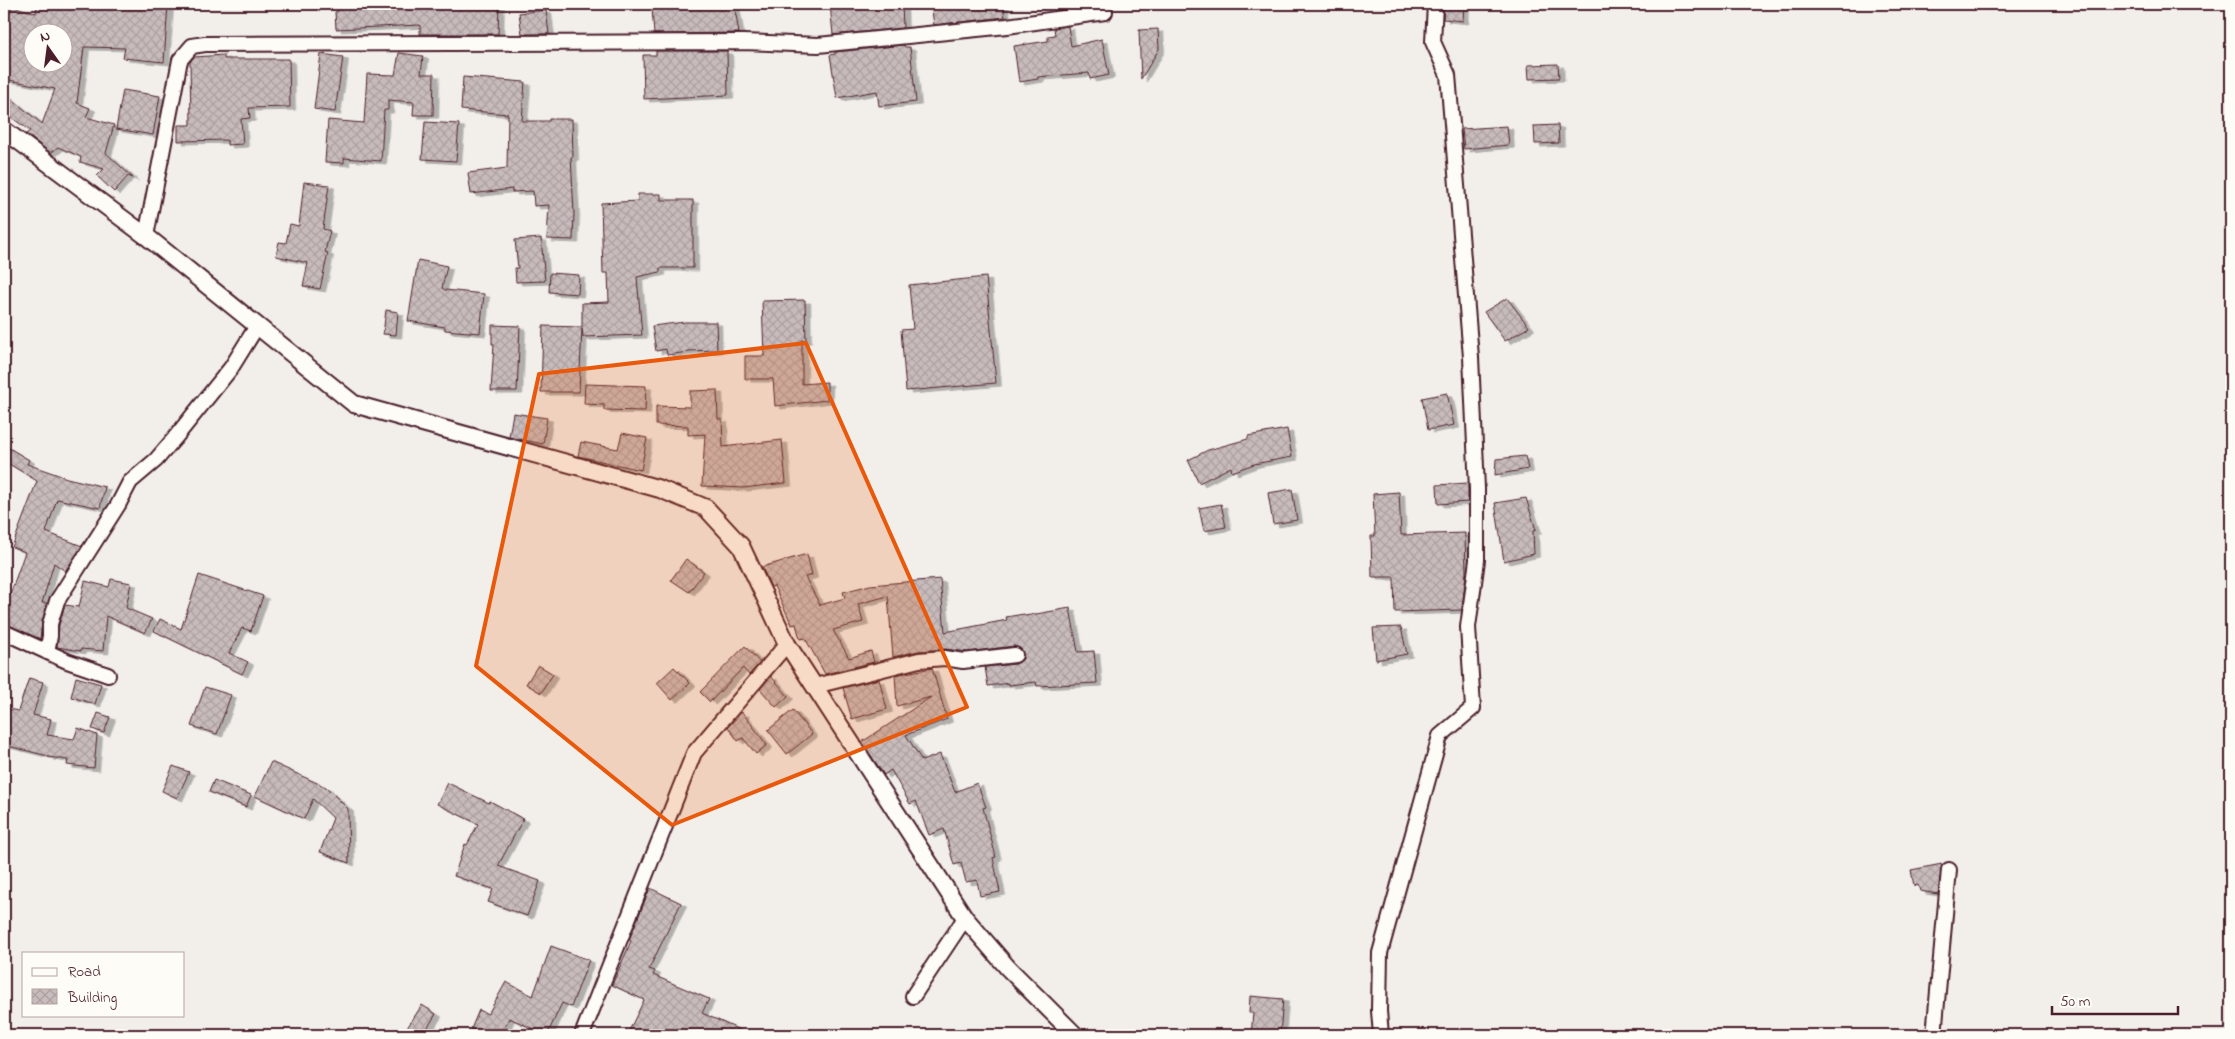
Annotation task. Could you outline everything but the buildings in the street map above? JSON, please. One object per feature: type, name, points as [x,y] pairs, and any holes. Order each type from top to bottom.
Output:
[{"type":"street","points":[[146,236],[180,60],[192,46],[205,44],[733,42],[818,46],[1007,26],[1105,12],[1104,4]]},
{"type":"street","points":[[1381,1035],[1379,1011],[1380,954],[1440,736],[1473,708],[1468,627],[1477,560],[1477,489],[1471,358],[1448,75],[1433,42],[1435,4]]},
{"type":"street","points":[[4,130],[146,236],[354,404],[660,489],[706,508],[741,546],[787,644],[965,918],[1008,968],[1075,1035]]},
{"type":"street","points":[[47,652],[50,624],[58,601],[130,482],[156,460],[174,438],[230,368],[257,326]]},
{"type":"street","points":[[4,632],[47,652],[108,675]]},
{"type":"street","points":[[582,1035],[694,753],[787,644]]},
{"type":"street","points":[[815,686],[919,660],[945,658],[963,661],[1015,655]]},
{"type":"street","points":[[1934,1035],[1949,870]]},
{"type":"street","points":[[914,996],[965,918]]},
{"type":"highlighted area","points":[[806,343],[967,707],[672,825],[476,666],[539,374]]}]
